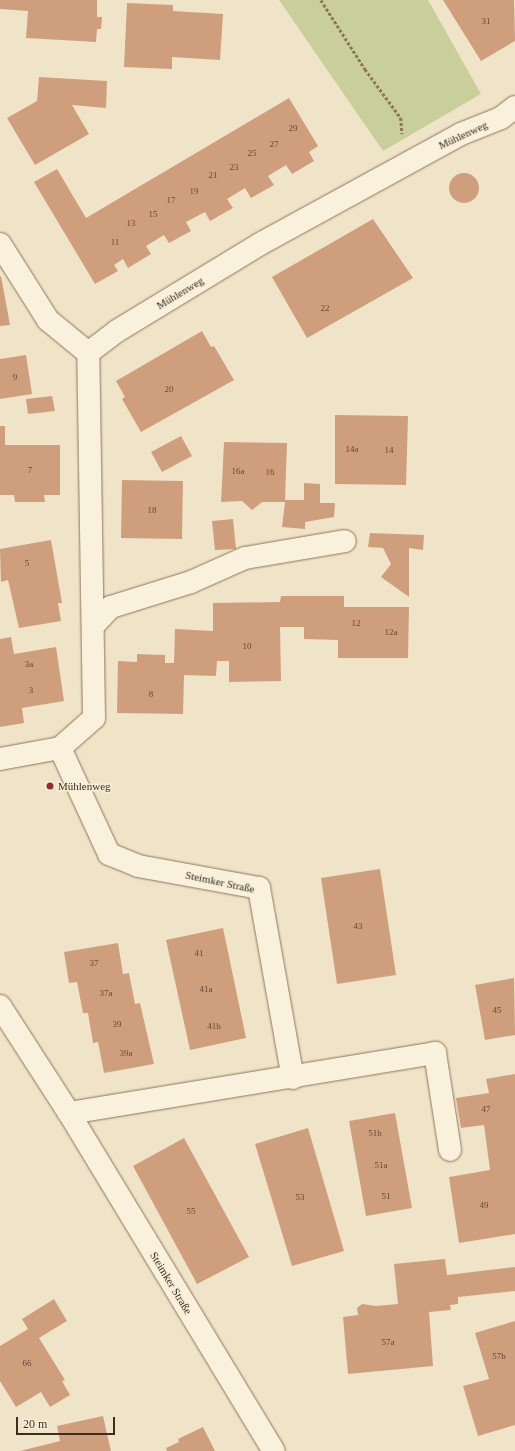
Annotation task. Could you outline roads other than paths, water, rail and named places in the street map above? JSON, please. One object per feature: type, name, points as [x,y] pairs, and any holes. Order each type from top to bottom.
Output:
[{"type":"street","name":"Mühlenweg","points":[[88,354],[118,331],[260,244],[461,134],[501,118],[515,107]]},
{"type":"street","points":[[0,244],[48,320],[88,354],[94,718],[60,748],[0,759]]},
{"type":"street","points":[[93,626],[111,607],[191,582],[245,558],[345,541]]},
{"type":"street","name":"Steimker Straße","points":[[60,748],[109,854],[138,866],[259,888],[293,1078]]},
{"type":"street","name":"Steimker Straße","points":[[0,1006],[69,1113],[274,1451]]},
{"type":"street","points":[[69,1113],[293,1078],[435,1053],[450,1150]]},
{"type":"place","name":"Mühlenweg","points":[[50,786]]}]
